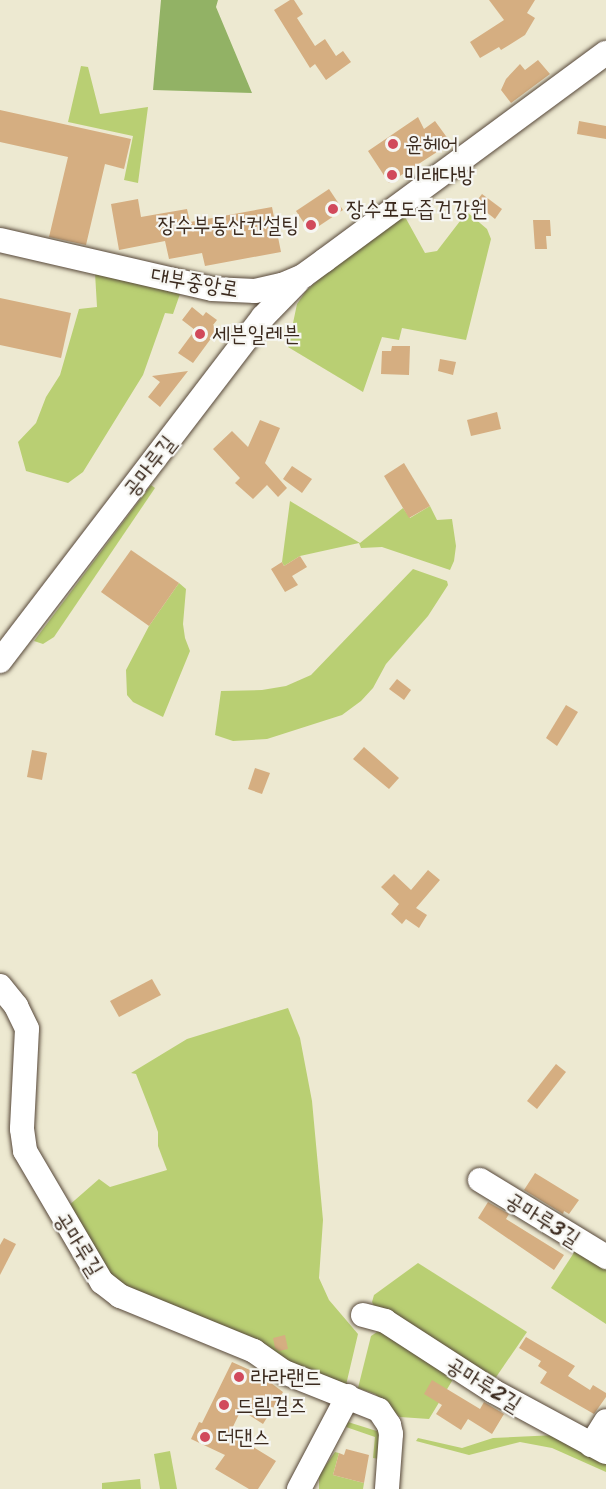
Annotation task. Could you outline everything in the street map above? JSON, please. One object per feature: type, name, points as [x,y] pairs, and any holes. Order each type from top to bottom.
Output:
[{"type":"street","name":"대부중앙로","points":[[0,240],[212,289],[255,291],[282,285],[303,276],[464,160],[606,53]]},
{"type":"street","name":"공마루길","points":[[0,661],[263,317],[303,276]]},
{"type":"street","points":[[255,291],[264,305],[263,317]]},
{"type":"street","name":"공마루길","points":[[0,986],[16,1006],[27,1029],[22,1129],[25,1152],[102,1282],[120,1296],[254,1351],[284,1372],[379,1410],[389,1425],[391,1445],[387,1489]]},
{"type":"street","name":"공마루3길","points":[[480,1180],[606,1257]]},
{"type":"street","name":"공마루2길","points":[[363,1315],[385,1321],[492,1390],[598,1449]]},
{"type":"street","points":[[299,1489],[348,1396]]},
{"type":"street","points":[[598,1449],[606,1421]]},
{"type":"green space","points":[[161,0],[218,0],[216,7],[252,93],[153,90]]},
{"type":"green space","points":[[81,66],[88,67],[100,114],[148,107],[138,183],[124,180],[133,136],[68,122]]},
{"type":"green space","points":[[467,212],[487,229],[491,239],[466,340],[402,328],[399,340],[382,337],[363,392],[288,347],[297,304],[306,291],[323,276],[404,215],[425,253],[437,251]]},
{"type":"green space","points":[[95,273],[180,294],[173,314],[165,313],[143,375],[83,472],[68,483],[26,471],[18,442],[36,423],[46,397],[60,375],[79,309],[97,307]]},
{"type":"green space","points":[[151,485],[155,488],[54,637],[43,644],[34,641]]},
{"type":"green space","points":[[290,501],[360,543],[403,508],[410,518],[430,506],[437,520],[452,519],[456,546],[454,561],[450,570],[382,547],[361,548],[359,543],[300,556],[284,566],[282,562]]},
{"type":"green space","points":[[413,569],[447,581],[448,585],[428,616],[386,664],[373,688],[361,701],[342,715],[267,739],[233,741],[215,735],[221,691],[262,690],[286,686],[311,675]]},
{"type":"green space","points":[[179,583],[186,589],[183,624],[190,651],[163,717],[133,702],[127,695],[126,670],[149,626]]},
{"type":"green space","points":[[288,1008],[300,1038],[312,1101],[323,1220],[319,1278],[329,1300],[358,1334],[346,1385],[341,1386],[121,1286],[109,1277],[67,1207],[99,1179],[110,1187],[167,1170],[158,1146],[158,1132],[150,1110],[136,1074],[131,1073],[187,1039]]},
{"type":"green space","points":[[577,1248],[606,1265],[606,1324],[551,1288]]},
{"type":"green space","points":[[418,1263],[527,1332],[492,1383],[374,1306],[372,1302],[374,1295]]},
{"type":"green space","points":[[380,1330],[455,1376],[429,1419],[400,1417],[375,1394],[358,1388],[371,1336]]},
{"type":"green space","points":[[348,1422],[383,1433],[380,1459],[373,1458],[375,1437],[346,1427]]},
{"type":"green space","points":[[556,1435],[606,1459],[606,1472],[552,1448],[520,1442],[469,1455],[416,1441],[418,1438],[462,1448],[493,1438]]},
{"type":"green space","points":[[170,1451],[177,1489],[160,1489],[154,1454]]},
{"type":"green space","points":[[335,1452],[339,1453],[333,1475],[364,1483],[363,1489],[319,1489],[319,1475]]},
{"type":"green space","points":[[140,1479],[141,1489],[102,1489],[102,1483]]},
{"type":"building","points":[[294,0],[303,14],[297,18],[315,46],[325,39],[336,56],[343,51],[351,62],[326,80],[315,64],[310,68],[274,10]]},
{"type":"building","points":[[489,0],[535,0],[527,13],[535,18],[525,35],[501,50],[499,47],[480,58],[470,42],[504,20]]},
{"type":"building","points":[[538,60],[550,74],[511,103],[501,90],[506,79],[520,64],[525,70]]},
{"type":"building","points":[[0,110],[131,139],[124,169],[105,164],[86,245],[49,237],[68,157],[0,142]]},
{"type":"building","points":[[418,117],[424,129],[435,121],[451,143],[389,183],[368,151]]},
{"type":"building","points":[[579,121],[606,126],[606,139],[577,134]]},
{"type":"building","points":[[329,189],[343,210],[310,232],[296,211]]},
{"type":"building","points":[[482,194],[502,209],[495,219],[475,203]]},
{"type":"building","points":[[138,199],[141,217],[187,209],[190,222],[272,207],[281,252],[205,266],[202,253],[169,259],[165,241],[119,250],[111,204]]},
{"type":"building","points":[[533,220],[550,220],[551,236],[546,236],[547,249],[535,249]]},
{"type":"building","points":[[0,298],[71,313],[61,358],[0,345]]},
{"type":"building","points":[[192,307],[203,316],[206,312],[217,320],[213,325],[218,329],[193,363],[178,353],[195,330],[182,320]]},
{"type":"building","points":[[392,346],[410,346],[409,375],[381,374],[382,351],[391,351]]},
{"type":"building","points":[[440,359],[456,362],[453,375],[438,371]]},
{"type":"building","points":[[188,371],[160,407],[148,397],[160,382],[152,376]]},
{"type":"building","points":[[497,412],[501,429],[471,436],[467,420]]},
{"type":"building","points":[[260,420],[280,428],[265,463],[287,488],[278,497],[267,485],[253,499],[235,483],[240,478],[213,449],[232,431],[248,447]]},
{"type":"building","points":[[404,463],[430,506],[409,518],[384,476]]},
{"type":"building","points":[[292,466],[312,479],[302,493],[283,479]]},
{"type":"building","points":[[131,550],[179,583],[149,626],[101,592]]},
{"type":"building","points":[[300,556],[307,567],[292,576],[298,585],[285,592],[271,569],[282,562],[284,566]]},
{"type":"building","points":[[397,679],[411,690],[404,700],[389,689]]},
{"type":"building","points":[[566,705],[578,712],[557,746],[546,738]]},
{"type":"building","points":[[364,747],[399,778],[389,789],[353,759]]},
{"type":"building","points":[[32,750],[47,753],[42,780],[27,777]]},
{"type":"building","points":[[255,768],[270,773],[262,794],[248,789]]},
{"type":"building","points":[[428,870],[440,880],[416,908],[427,915],[419,928],[406,919],[402,924],[391,914],[399,904],[381,887],[394,874],[411,890]]},
{"type":"building","points":[[152,979],[161,995],[119,1017],[110,1001]]},
{"type":"building","points":[[556,1064],[566,1072],[537,1109],[527,1101]]},
{"type":"building","points":[[535,1173],[579,1200],[569,1214],[564,1211],[563,1214],[524,1190]]},
{"type":"building","points":[[488,1202],[509,1214],[506,1219],[564,1255],[554,1270],[478,1218]]},
{"type":"building","points":[[4,1238],[16,1244],[0,1275],[0,1245]]},
{"type":"building","points":[[285,1335],[288,1349],[279,1351],[275,1348],[273,1338]]},
{"type":"building","points":[[526,1337],[575,1366],[568,1376],[590,1390],[593,1385],[606,1393],[606,1397],[594,1414],[540,1383],[547,1372],[538,1366],[541,1361],[519,1348]]},
{"type":"building","points":[[232,1362],[259,1374],[283,1392],[263,1424],[241,1410],[230,1433],[276,1461],[258,1489],[249,1489],[215,1469],[225,1455],[191,1439],[199,1422],[202,1423]]},
{"type":"building","points":[[432,1380],[480,1409],[484,1402],[504,1414],[492,1434],[468,1419],[461,1430],[436,1414],[442,1405],[424,1394]]},
{"type":"building","points":[[346,1449],[369,1455],[364,1483],[333,1475],[339,1453],[344,1455]]},
{"type":"place","name":"윤헤어","points":[[393,144]]},
{"type":"place","name":"미래다방","points":[[392,175]]},
{"type":"place","name":"장수포도즙건강원","points":[[333,209]]},
{"type":"place","name":"장수부동산컨설팅","points":[[311,225]]},
{"type":"place","name":"세븐일레븐","points":[[200,334]]},
{"type":"place","name":"라라랜드","points":[[239,1377]]},
{"type":"place","name":"드림걸즈","points":[[224,1405]]},
{"type":"place","name":"더댄스","points":[[205,1437]]}]
